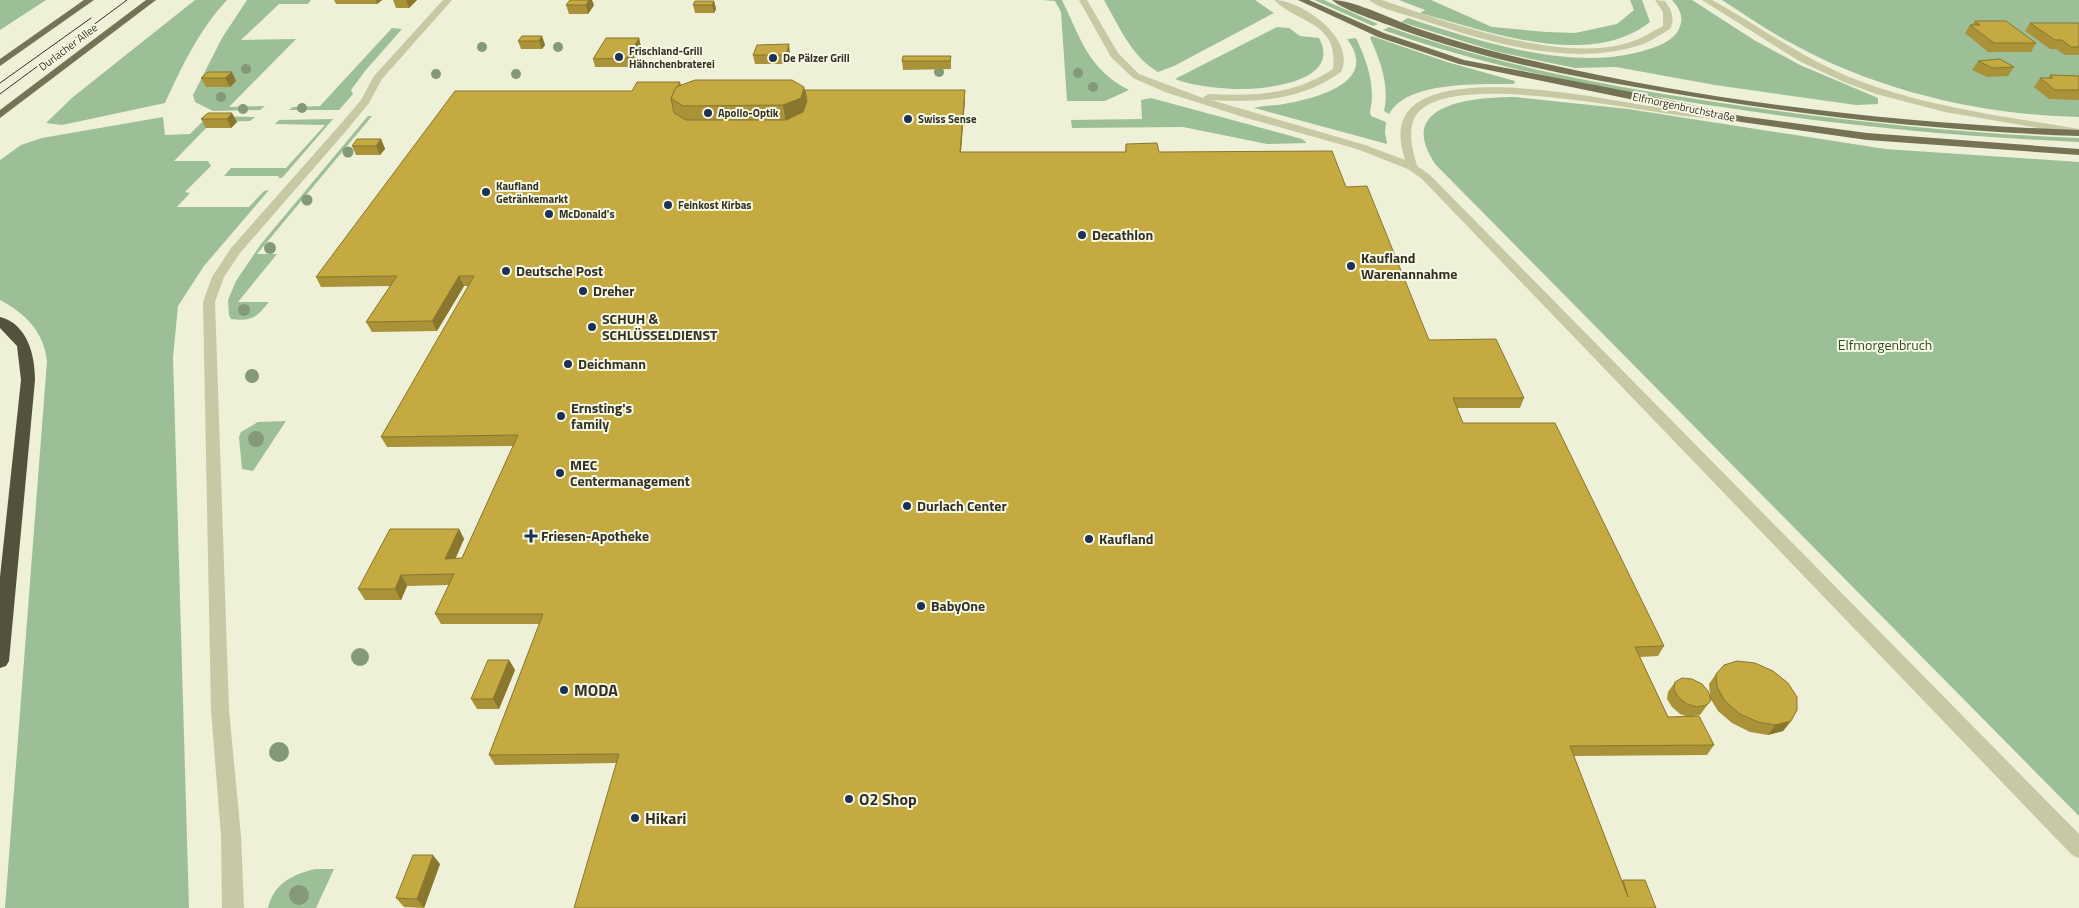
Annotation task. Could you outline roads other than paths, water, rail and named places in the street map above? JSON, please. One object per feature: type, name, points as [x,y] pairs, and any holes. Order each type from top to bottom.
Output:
[{"type":"highway","points":[[0,321],[17,335],[28,352],[28,380],[0,661]]},
{"type":"main road","name":"Durlacher Allee","points":[[0,63],[90,0]]},
{"type":"main road","name":"Durlacher Allee","points":[[0,114],[152,0]]},
{"type":"main road","name":"Elfmorgenbruchstraße","points":[[1302,0],[1408,44],[1460,61],[1564,84],[1646,98],[1741,119],[1933,142],[2079,152]]},
{"type":"main road","name":"Elfmorgenbruchstraße","points":[[1336,0],[1389,22],[1442,40],[1557,70],[1628,83],[1836,114],[1968,128],[2079,132]]},
{"type":"lane","points":[[233,908],[231,836],[220,710],[216,489],[208,302],[218,276],[235,250],[342,129],[364,102],[378,78],[448,0]]},
{"type":"lane","points":[[1083,0],[1114,55],[1136,76],[1169,90],[1247,115],[1361,147],[1412,167],[1426,177],[2079,848]]},
{"type":"lane","points":[[1169,90],[1206,97],[1265,98],[1287,94],[1324,81],[1338,70],[1340,50],[1332,34],[1278,0]]},
{"type":"lane","points":[[1374,0],[1487,37],[1550,48],[1594,50],[1616,49],[1639,44],[1655,36],[1666,27],[1668,15],[1665,6],[1659,0]]},
{"type":"lane","points":[[1706,0],[1794,54],[1818,67],[1859,84],[1949,109],[2079,132]]},
{"type":"lane","points":[[1412,167],[1405,144],[1405,135],[1411,116],[1417,109],[1434,100],[1476,91],[1549,94],[1648,109],[1741,119]]},
{"type":"tram line","points":[[0,94],[127,0]]},
{"type":"tram line","points":[[0,83],[91,18]]},
{"type":"place","name":"Frischland-Grill Hähnchenbraterei","points":[[619,57]]},
{"type":"place","name":"De Pälzer Grill","points":[[773,58]]},
{"type":"place","name":"Apollo-Optik","points":[[708,113]]},
{"type":"place","name":"Swiss Sense","points":[[908,119]]},
{"type":"place","name":"Kaufland Getränkemarkt","points":[[486,192]]},
{"type":"place","name":"Feinkost Kirbas","points":[[668,205]]},
{"type":"place","name":"McDonald's","points":[[549,214]]},
{"type":"place","name":"Decathlon","points":[[1082,235]]},
{"type":"place","name":"Kaufland Warenannahme","points":[[1351,266]]},
{"type":"place","name":"Deutsche Post","points":[[506,271]]},
{"type":"place","name":"Dreher","points":[[583,291]]},
{"type":"place","name":"SCHUH & SCHLÜSSELDIENST","points":[[592,327]]},
{"type":"place","name":"Deichmann","points":[[568,364]]},
{"type":"place","name":"Ernsting's family","points":[[561,416]]},
{"type":"place","name":"MEC Centermanagement","points":[[560,473]]},
{"type":"place","name":"Durlach Center","points":[[907,506]]},
{"type":"place","name":"Friesen-Apotheke","points":[[531,536]]},
{"type":"place","name":"Kaufland","points":[[1089,539]]},
{"type":"place","name":"BabyOne","points":[[921,606]]},
{"type":"place","name":"MODA","points":[[564,690]]},
{"type":"place","name":"O2 Shop","points":[[849,799]]},
{"type":"place","name":"Hikari","points":[[635,818]]},
{"type":"park label","name":"Elfmorgenbruch","points":[[1885,345]]}]
